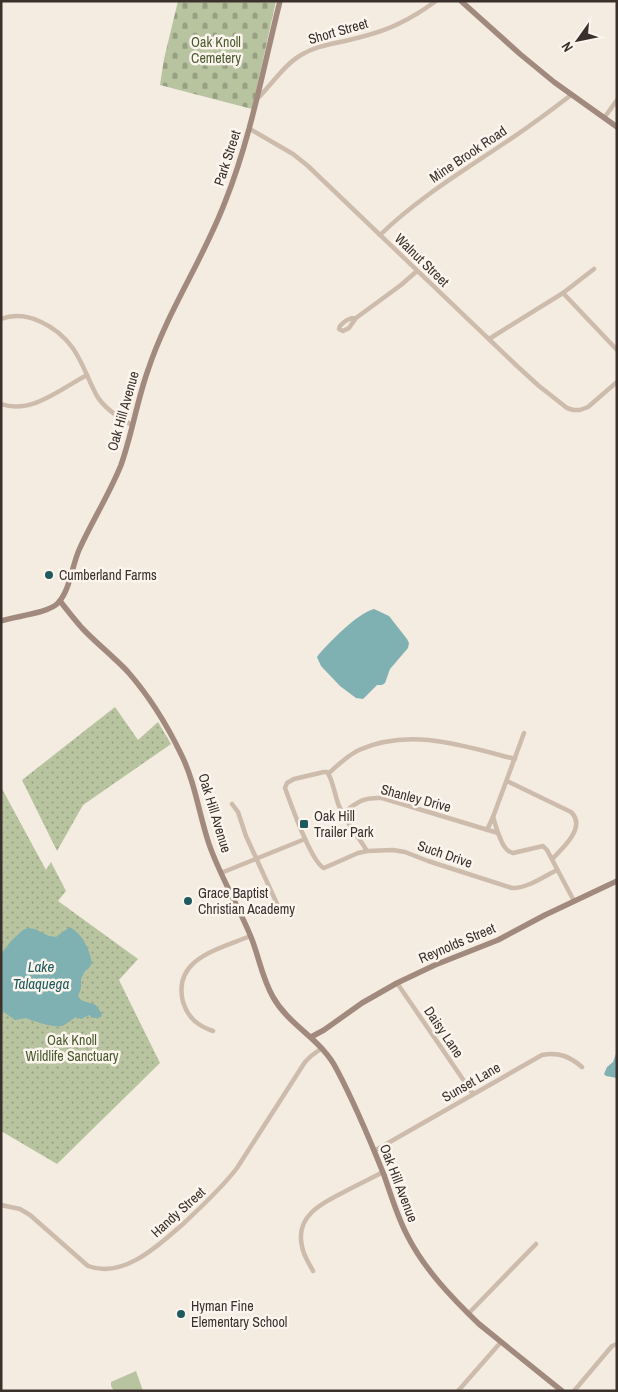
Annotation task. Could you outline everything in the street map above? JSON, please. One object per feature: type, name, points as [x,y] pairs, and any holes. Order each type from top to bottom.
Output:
[{"type":"main road","name":"Park Street","points":[[172,313],[218,221],[234,179],[250,129],[280,1]]},
{"type":"main road","points":[[462,1],[524,58],[571,95],[617,127]]},
{"type":"main road","name":"Oak Hill Avenue","points":[[172,313],[148,370],[122,462],[115,480],[79,551],[67,589],[60,601],[82,628],[129,674],[165,724],[181,753],[189,770],[209,843],[250,936],[272,996],[290,1019],[327,1053],[336,1067],[383,1172],[400,1220],[411,1243],[438,1281],[468,1314],[562,1391]]},
{"type":"main road","points":[[1,621],[48,609],[60,601]]},
{"type":"main road","name":"Reynolds Street","points":[[311,1037],[369,998],[397,983],[435,965],[498,940],[617,881]]},
{"type":"street","name":"Short Street","points":[[257,98],[300,55],[328,44],[349,40],[400,24],[436,1]]},
{"type":"street","name":"Mine Brook Road","points":[[380,235],[414,204],[524,130],[571,95]]},
{"type":"street","points":[[604,118],[617,100]]},
{"type":"street","name":"Walnut Street","points":[[250,129],[300,159],[489,340],[567,408],[580,410],[588,407],[617,382]]},
{"type":"street","points":[[489,340],[563,292],[594,269]]},
{"type":"street","points":[[356,318],[401,285],[417,270]]},
{"type":"street","points":[[563,292],[617,350]]},
{"type":"street","points":[[1,319],[14,316],[27,317],[54,330],[64,338],[72,348],[97,396],[120,419],[132,425]]},
{"type":"street","points":[[1,404],[16,407],[29,405],[43,400],[87,375]]},
{"type":"street","points":[[487,830],[524,733]]},
{"type":"street","points":[[221,873],[306,839],[286,788],[286,783],[294,779],[324,772],[329,773],[354,753],[376,745],[422,739],[436,740],[515,759]]},
{"type":"street","points":[[329,773],[333,791],[343,813],[367,851]]},
{"type":"street","points":[[507,781],[574,815],[576,826],[573,834],[552,860]]},
{"type":"street","name":"Shanley Drive","points":[[343,813],[360,801],[370,797],[382,798],[498,833]]},
{"type":"street","points":[[232,804],[238,812],[246,836],[278,906],[279,913]]},
{"type":"street","points":[[493,817],[498,833],[509,852],[513,853],[543,846],[574,901]]},
{"type":"street","name":"Such Drive","points":[[306,839],[316,861],[324,868],[358,853],[393,850],[405,852],[512,888],[518,888],[557,870]]},
{"type":"street","points":[[213,1031],[201,1027],[192,1020],[186,1011],[182,993],[182,981],[185,972],[192,963],[201,957],[250,936]]},
{"type":"street","name":"Daisy Lane","points":[[397,983],[473,1094]]},
{"type":"street","name":"Handy Street","points":[[1,1205],[20,1209],[30,1215],[88,1266],[95,1269],[106,1269],[128,1264],[148,1254],[170,1236],[225,1184],[305,1062],[322,1048]]},
{"type":"street","name":"Sunset Lane","points":[[374,1151],[542,1055],[565,1056],[582,1067]]},
{"type":"street","points":[[313,1271],[305,1257],[301,1236],[303,1227],[310,1214],[318,1206],[383,1172]]},
{"type":"street","points":[[468,1314],[536,1244]]},
{"type":"street","points":[[458,1391],[501,1342]]},
{"type":"street","points":[[574,1391],[612,1346],[617,1344]]},
{"type":"green space","name":"Oak Knoll Cemetery","points":[[178,1],[276,1],[252,109],[160,85],[164,59]]},
{"type":"green space","points":[[115,707],[138,740],[158,722],[171,744],[83,805],[57,851],[22,780]]},
{"type":"green space","name":"Oak Knoll Wildlife Sanctuary","points":[[1,787],[46,870],[51,862],[66,891],[58,901],[138,959],[119,980],[160,1063],[57,1164],[1,1131]]},
{"type":"green space","points":[[136,1371],[143,1391],[114,1391],[111,1382]]},
{"type":"water","points":[[374,609],[389,616],[407,639],[409,643],[408,648],[390,669],[385,683],[377,685],[363,699],[356,698],[340,686],[321,666],[317,657],[352,622]]},
{"type":"water","name":"Lake Talaquega","points":[[70,927],[85,942],[92,963],[81,979],[81,988],[78,996],[81,1000],[95,1005],[102,1014],[101,1017],[92,1018],[89,1015],[81,1019],[76,1017],[62,1026],[44,1024],[26,1018],[15,1020],[1,1010],[1,954],[12,940],[28,928],[56,937]]},
{"type":"water","points":[[617,1051],[617,1078],[606,1076],[604,1074],[607,1067],[613,1062]]},
{"type":"place","name":"Cumberland Farms","points":[[49,575]]},
{"type":"place","name":"Oak Hill Trailer Park","points":[[304,824]]},
{"type":"place","name":"Grace Baptist Christian Academy","points":[[188,901]]},
{"type":"place","name":"Hyman Fine Elementary School","points":[[181,1314]]}]
